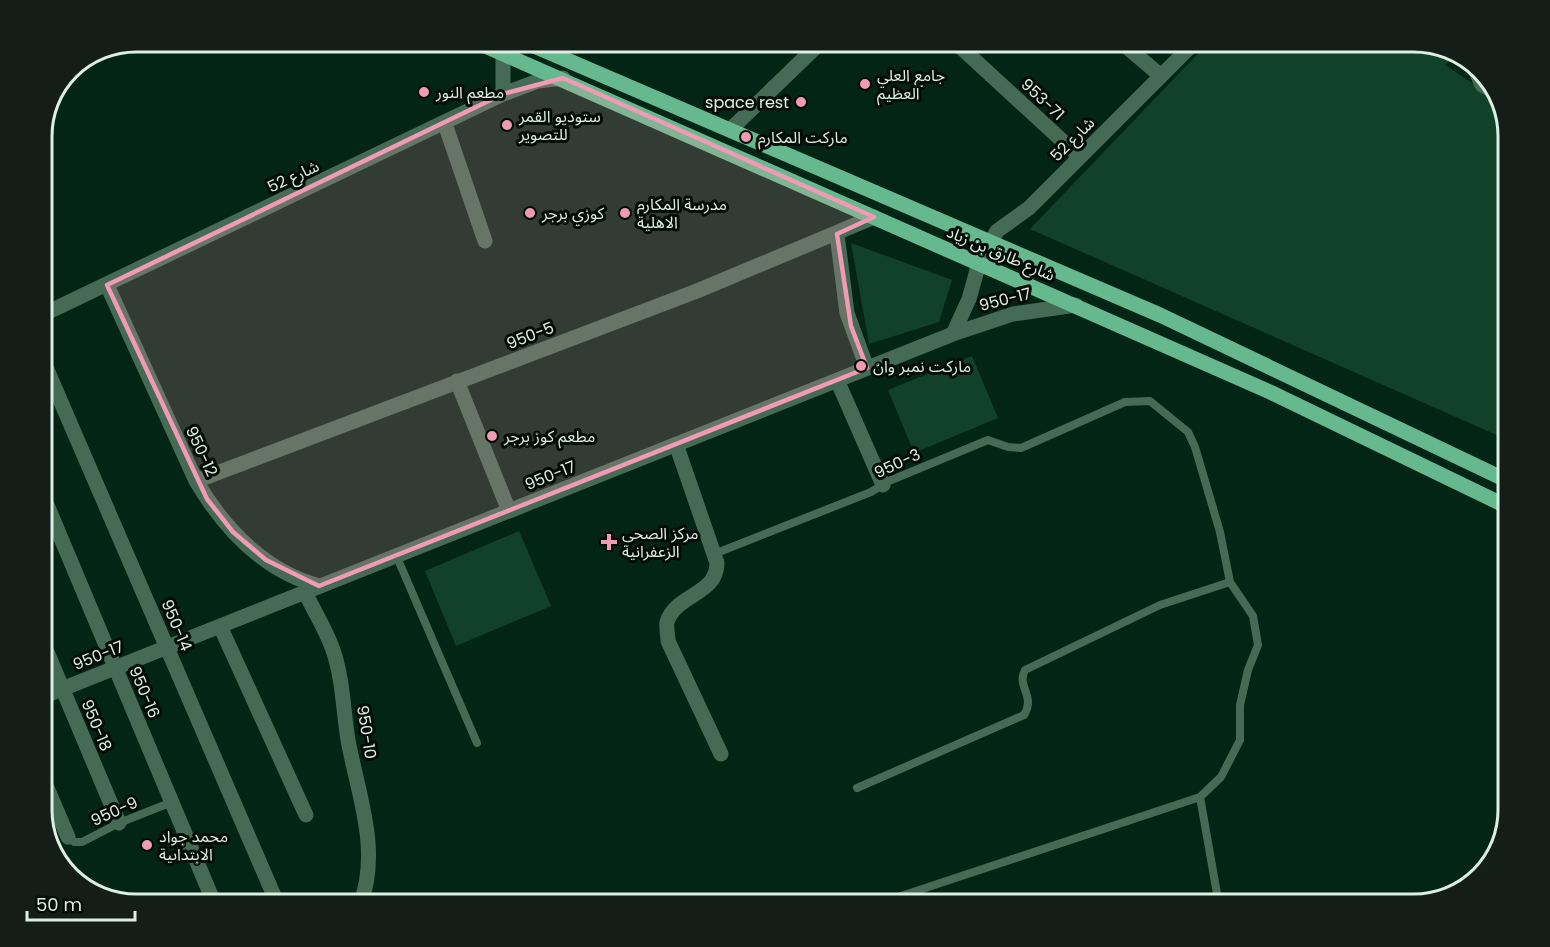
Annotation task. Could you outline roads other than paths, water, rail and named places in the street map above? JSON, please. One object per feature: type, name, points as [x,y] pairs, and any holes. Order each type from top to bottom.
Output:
[{"type":"main road","name":"شارع طارق بن زياد","points":[[548,52],[1160,315],[1498,476]]},
{"type":"main road","name":"شارع طارق بن زياد","points":[[503,53],[1270,392],[1498,502]]},
{"type":"street","points":[[730,130],[811,52]]},
{"type":"street","name":"953-71","points":[[966,52],[1080,157]]},
{"type":"street","points":[[1133,52],[1161,76]]},
{"type":"street","name":"شارع 52","points":[[953,334],[969,300],[980,263],[997,231],[1029,208],[1185,52]]},
{"type":"street","points":[[503,53],[503,94]]},
{"type":"street","name":"شارع 52","points":[[53,310],[445,124],[503,94],[538,81],[563,78]]},
{"type":"street","points":[[445,124],[485,241]]},
{"type":"street","name":"950-5","points":[[196,481],[706,288],[874,217]]},
{"type":"street","points":[[837,234],[847,313],[867,368]]},
{"type":"street","name":"950-12","points":[[106,285],[196,481],[219,516],[249,547],[312,589]]},
{"type":"street","name":"950-17","points":[[53,692],[953,334],[1013,314],[1076,305]]},
{"type":"street","points":[[837,380],[883,485]]},
{"type":"street","points":[[457,381],[509,511]]},
{"type":"street","name":"950-14","points":[[53,383],[273,894]]},
{"type":"street","points":[[676,444],[714,554],[717,573],[713,582],[677,607],[667,623],[668,641],[721,754]]},
{"type":"street","name":"950-16","points":[[53,519],[210,894]]},
{"type":"street","name":"950-10","points":[[312,589],[342,683],[348,738],[369,841],[369,883],[364,894]]},
{"type":"street","points":[[220,626],[306,815]]},
{"type":"street","name":"950-18","points":[[53,665],[119,823]]},
{"type":"street","points":[[53,802],[68,837]]},
{"type":"lane","name":"950-3","points":[[714,554],[871,492],[988,440],[1008,447],[1021,448],[1125,402],[1150,401],[1188,432],[1195,447],[1217,521],[1230,582]]},
{"type":"lane","points":[[396,555],[477,743]]},
{"type":"lane","points":[[857,788],[1024,715],[1029,700],[1023,684],[1025,670],[1160,605],[1230,582],[1253,616],[1258,645],[1248,670],[1240,705],[1240,740],[1221,777],[1200,797],[907,894]]},
{"type":"lane","points":[[1200,797],[1217,894]]},
{"type":"lane","name":"950-9","points":[[68,837],[74,842],[82,842],[119,823],[172,802]]},
{"type":"lane","points":[[53,816],[58,814]]},
{"type":"place","name":"جامع العلي العظيم","points":[[865,84]]},
{"type":"place","name":"مطعم النور","points":[[424,92]]},
{"type":"place","name":"space rest","points":[[801,102]]},
{"type":"place","name":"ستوديو القمر للتصوير","points":[[507,125]]},
{"type":"place","name":"ماركت المكارم","points":[[746,137]]},
{"type":"place","name":"كوزي برجر","points":[[530,213]]},
{"type":"place","name":"مدرسة المكارم الاهلية","points":[[625,213]]},
{"type":"place","name":"ماركت نمبر وان","points":[[861,366]]},
{"type":"place","name":"مطعم كوز برجر","points":[[492,436]]},
{"type":"place","name":"مركز الصحي الزعفرانية","points":[[609,542]]},
{"type":"place","name":"محمد جواد الابتداىية","points":[[147,845]]}]
